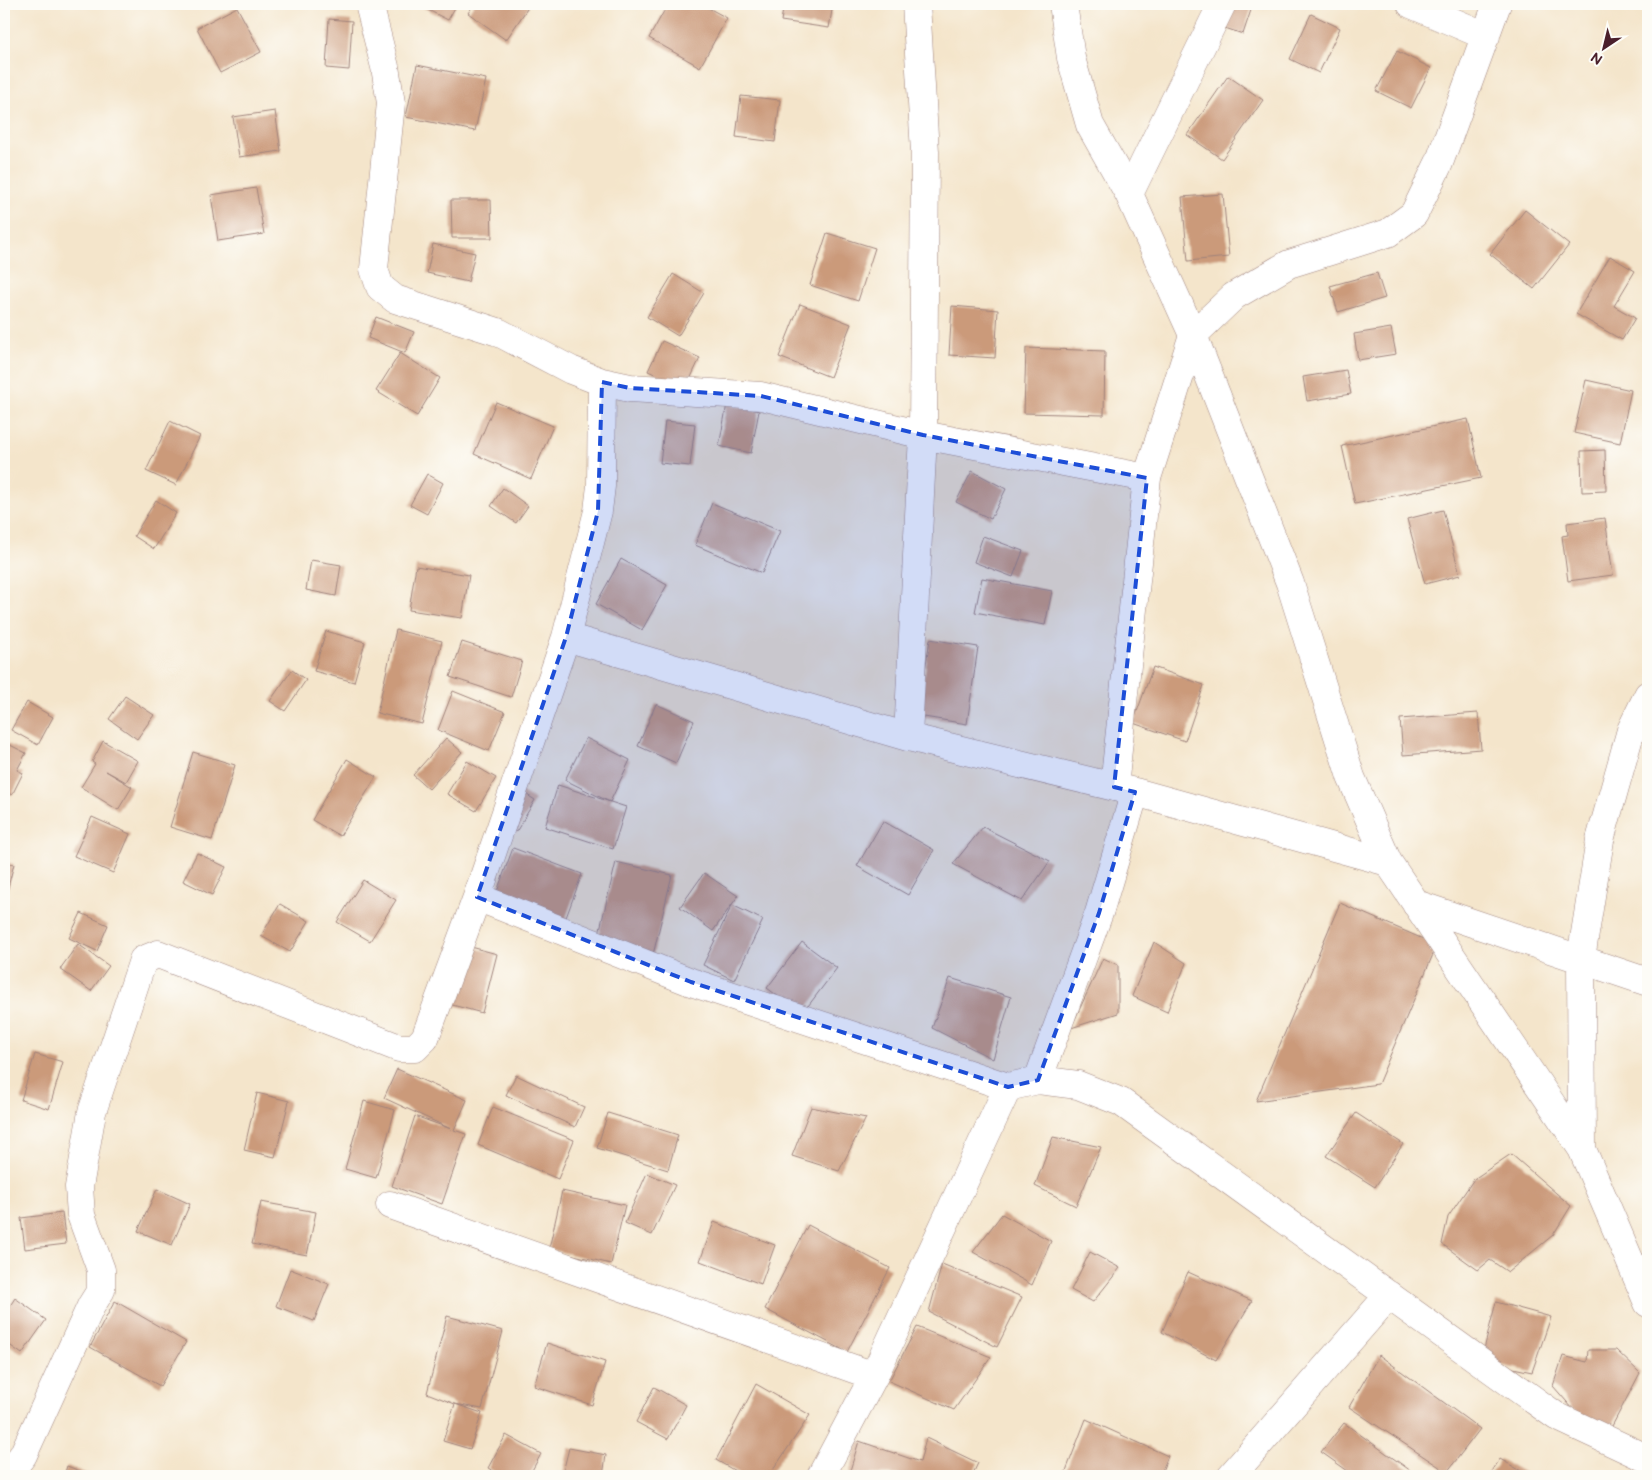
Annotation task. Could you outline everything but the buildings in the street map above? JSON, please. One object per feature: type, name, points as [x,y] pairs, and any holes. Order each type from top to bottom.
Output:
[{"type":"street","points":[[369,4],[385,67],[391,103],[374,269],[380,287],[394,299],[498,332],[571,370],[602,382],[630,388],[761,396],[924,435],[1147,478]]},
{"type":"street","points":[[908,737],[924,435],[925,152],[916,4]]},
{"type":"street","points":[[1064,4],[1071,58],[1090,125],[1129,194],[1193,335],[1290,583],[1351,777],[1388,862],[1582,1149],[1648,1303]]},
{"type":"street","points":[[1129,194],[1222,4]]},
{"type":"street","points":[[1411,4],[1486,36]]},
{"type":"street","points":[[1038,1080],[1099,913],[1124,789],[1147,478],[1193,335],[1234,296],[1289,264],[1388,233],[1414,214],[1439,163],[1497,4]]},
{"type":"street","points":[[4,1475],[8,1474],[23,1455],[90,1306],[101,1290],[101,1270],[81,1215],[78,1187],[92,1112],[143,960],[158,954],[399,1048],[415,1048],[424,1038],[477,897],[566,637],[598,511],[601,486],[602,382]]},
{"type":"street","points":[[566,637],[908,737],[1124,789],[1388,862]]},
{"type":"street","points":[[1582,1149],[1581,958],[1600,840],[1631,730],[1648,695]]},
{"type":"street","points":[[477,897],[691,982],[1008,1087],[1038,1080],[1078,1085],[1122,1102],[1556,1416],[1648,1459]]},
{"type":"street","points":[[1416,904],[1648,982]]},
{"type":"street","points":[[821,1476],[874,1376],[1008,1087]]},
{"type":"street","points":[[390,1205],[874,1376]]},
{"type":"street","points":[[1231,1476],[1389,1295]]},
{"type":"highlighted area","points":[[602,382],[630,388],[761,396],[923,435],[1147,478],[1114,787],[1135,792],[1099,913],[1038,1080],[1008,1087],[691,982],[477,897],[566,637],[598,511]]}]
